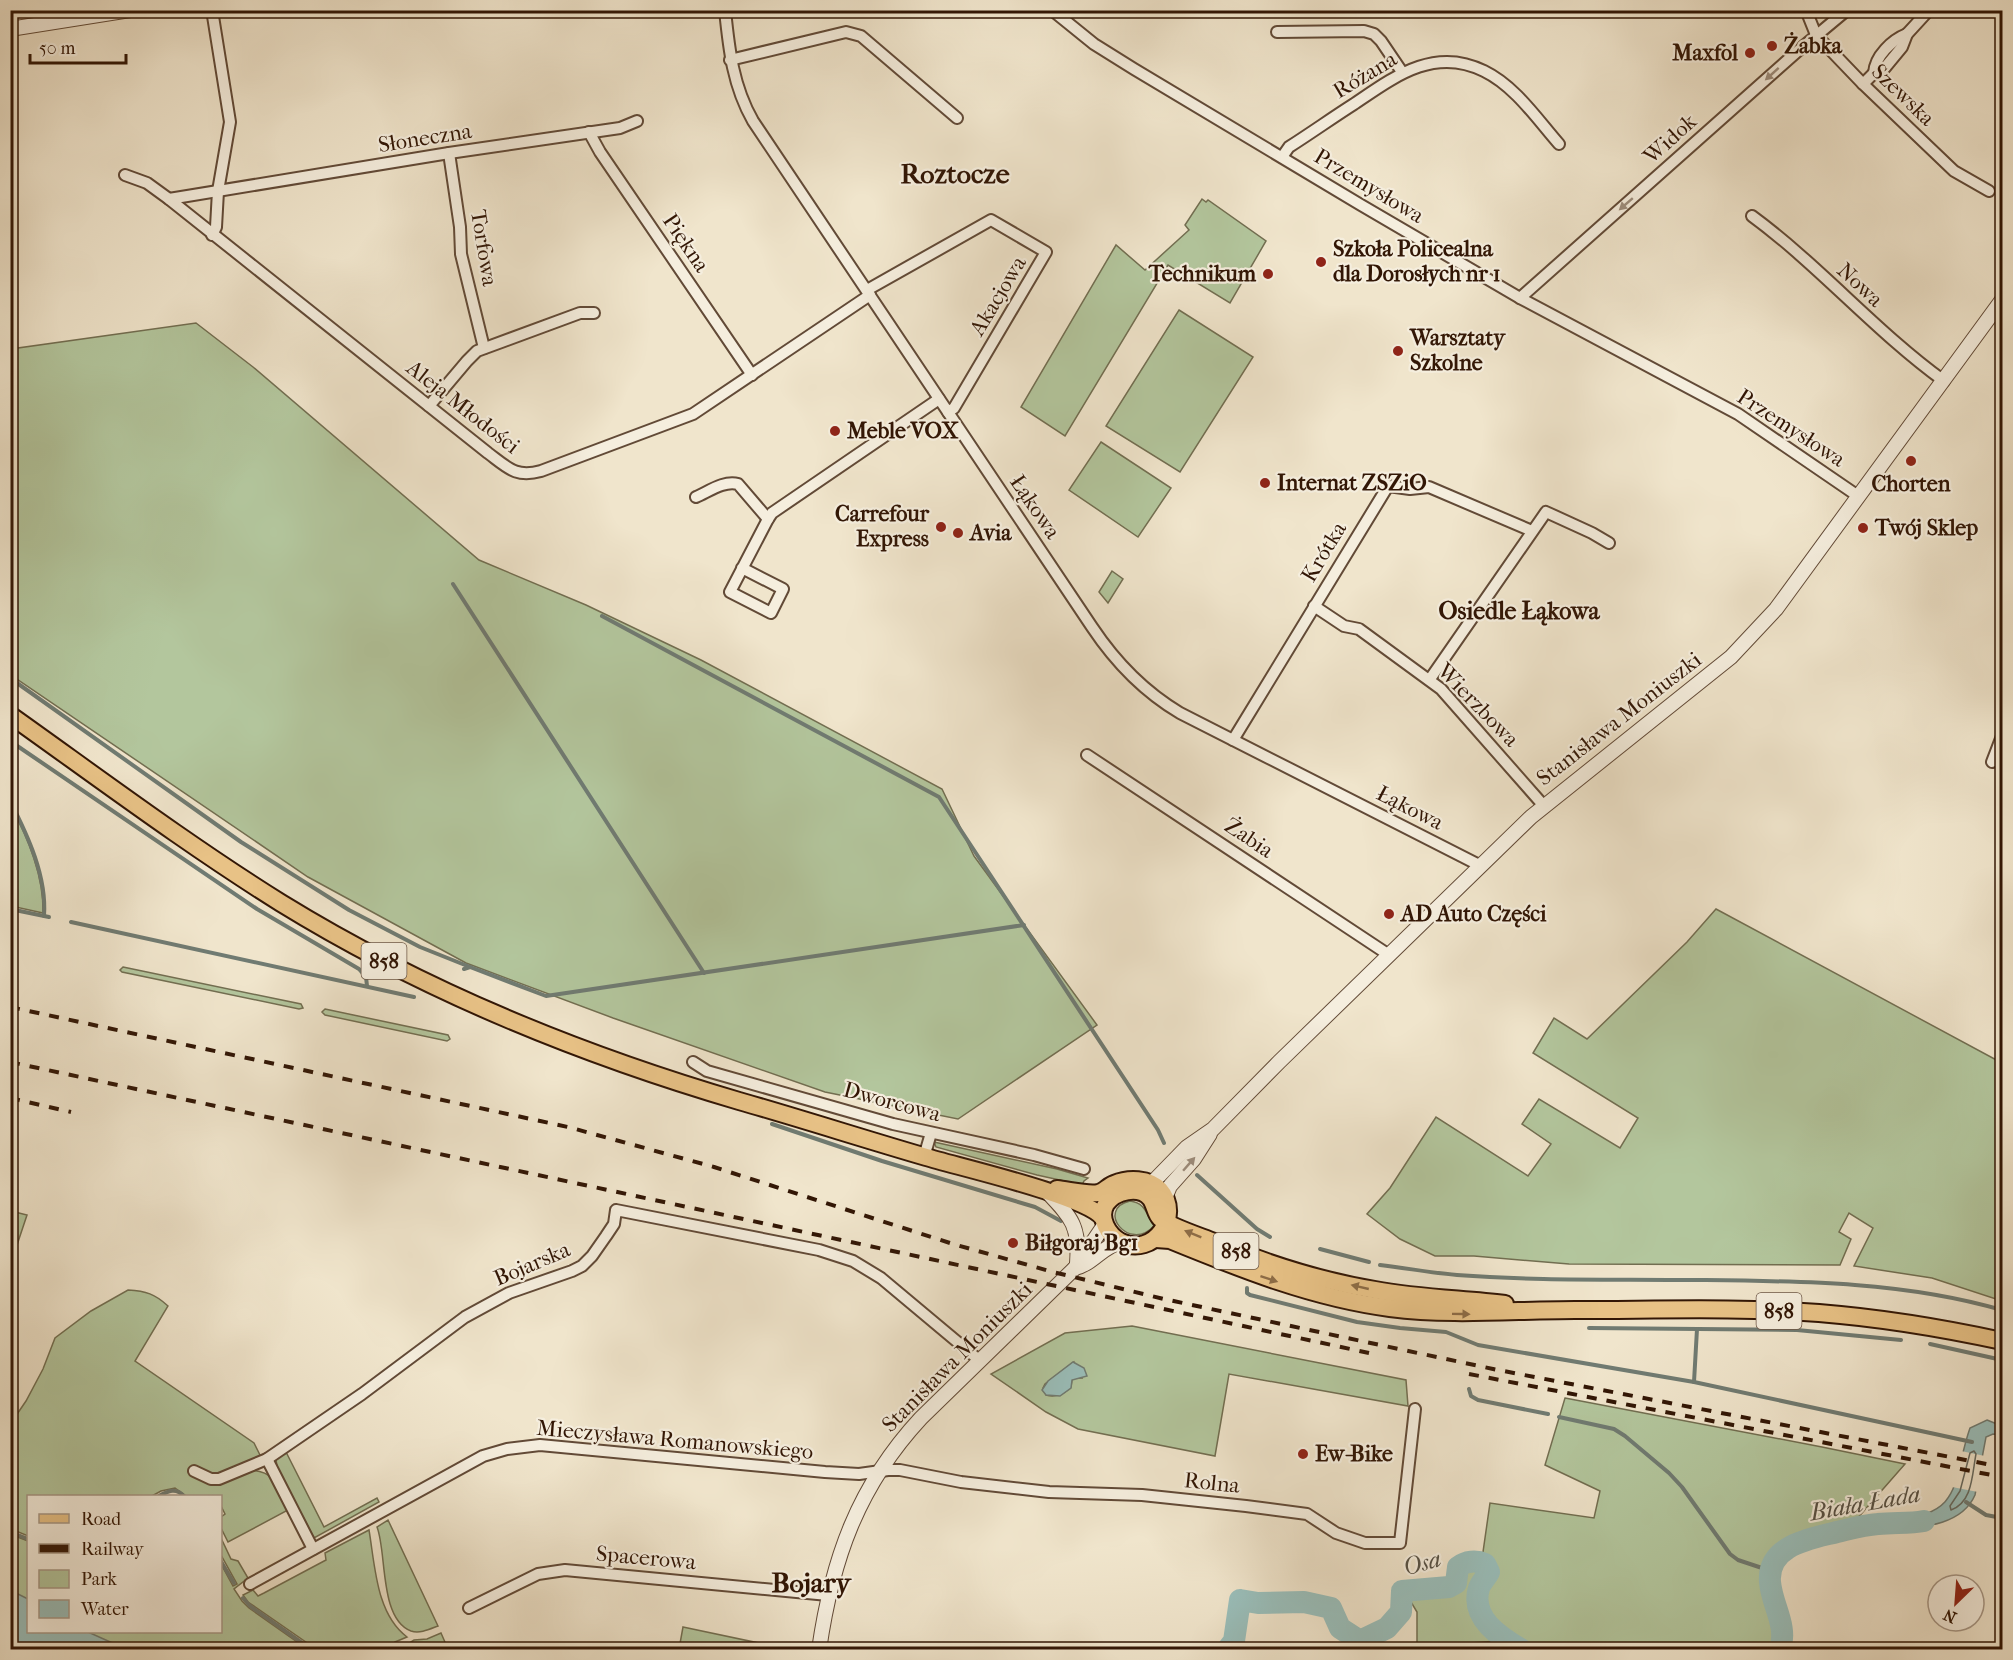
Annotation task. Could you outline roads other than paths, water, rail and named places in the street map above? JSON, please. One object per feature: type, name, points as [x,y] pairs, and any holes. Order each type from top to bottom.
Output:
[{"type":"main road","name":"858","points":[[10,715],[229,870],[325,928],[429,984],[518,1024],[627,1066],[1040,1190],[1096,1211],[1111,1234],[1121,1242],[1138,1245],[1156,1239],[1166,1239],[1270,1280],[1326,1296],[1373,1305],[1458,1314],[1554,1310],[1740,1310],[1817,1313],[1910,1323],[2002,1341]]},
{"type":"main road","name":"858","points":[[1040,1190],[1098,1193],[1126,1180],[1139,1180],[1145,1188]]},
{"type":"main road","points":[[1145,1188],[1160,1219],[1167,1222]]},
{"type":"main road","points":[[1104,1221],[1106,1205],[1114,1197],[1145,1188],[1158,1188],[1165,1198],[1169,1211],[1162,1233],[1156,1239]]},
{"type":"main road","name":"858","points":[[1167,1222],[1238,1252],[1336,1282],[1401,1294],[1554,1310]]},
{"type":"street","points":[[212,10],[230,122],[218,191],[217,222],[212,235]]},
{"type":"street","name":"Łąkowa","points":[[725,10],[730,60],[741,98],[753,121],[1052,569],[1129,675],[1166,704],[1480,866]]},
{"type":"street","name":"Przemysłowa","points":[[1052,10],[1094,44],[1520,298],[1738,414],[1858,496]]},
{"type":"street","name":"Szewska","points":[[1806,10],[1816,35],[1863,84],[1954,171],[1989,191]]},
{"type":"street","name":"Widok","points":[[1520,298],[1847,10]]},
{"type":"street","points":[[1863,84],[1874,73],[1883,70],[1902,47],[1907,34],[1929,10]]},
{"type":"street","points":[[10,29],[127,11]]},
{"type":"street","points":[[1276,32],[1364,31],[1374,34],[1402,72]]},
{"type":"street","points":[[730,60],[846,32],[861,36],[957,118]]},
{"type":"street","name":"Różana","points":[[1282,157],[1289,147],[1402,72],[1431,63],[1460,62],[1485,71],[1509,88],[1559,144]]},
{"type":"street","name":"Słoneczna","points":[[169,199],[449,153],[620,128],[637,121]]},
{"type":"street","name":"Piękna","points":[[589,132],[600,152],[752,375]]},
{"type":"street","name":"Torfowa","points":[[449,153],[460,227],[461,254],[484,348]]},
{"type":"street","name":"Aleja Młodości","points":[[125,175],[147,183],[169,199],[512,471],[525,474],[541,471],[687,416],[752,375],[868,293]]},
{"type":"street","name":"Nowa","points":[[1752,216],[1778,235],[1893,341],[1944,381]]},
{"type":"street","name":"Akacjowa","points":[[868,293],[991,220],[1046,252],[954,408],[948,412]]},
{"type":"street","name":"Stanisława Moniuszki","points":[[1145,1188],[1187,1147],[1213,1129],[1544,806],[1708,676],[1750,639],[1776,609],[2002,300]]},
{"type":"street","points":[[429,406],[477,351],[580,313],[594,313]]},
{"type":"street","points":[[742,568],[783,590],[771,613],[729,592],[768,519],[778,508],[939,399]]},
{"type":"street","points":[[696,497],[732,482],[738,484],[768,519]]},
{"type":"street","name":"Krótka","points":[[1233,740],[1388,486],[1410,489],[1429,487],[1532,531]]},
{"type":"street","points":[[1430,679],[1546,512],[1609,543]]},
{"type":"street","name":"Wierzbowa","points":[[1314,606],[1344,626],[1359,629],[1371,640],[1430,679],[1446,694],[1544,806]]},
{"type":"street","points":[[1992,762],[2002,736]]},
{"type":"street","name":"Żabia","points":[[1087,755],[1389,955]]},
{"type":"street","name":"Dworcowa","points":[[693,1062],[707,1071],[931,1133],[1034,1155],[1084,1169]]},
{"type":"street","name":"Stanisława Moniuszki","points":[[1165,1198],[1170,1186],[1200,1151],[1213,1129]]},
{"type":"street","points":[[924,1157],[931,1133]]},
{"type":"street","points":[[1040,1190],[1068,1214],[1074,1223],[1077,1237],[1076,1266]]},
{"type":"street","name":"Bojarska","points":[[194,1471],[211,1479],[219,1479],[267,1459],[362,1394],[465,1317],[509,1293],[582,1266],[592,1256],[614,1224],[616,1210],[819,1250],[853,1261],[881,1278],[979,1360]]},
{"type":"street","name":"Stanisława Moniuszki","points":[[819,1650],[828,1595],[836,1565],[848,1530],[879,1472],[913,1427],[1076,1266],[1104,1221]]},
{"type":"street","name":"Stanisława Moniuszki","points":[[1076,1266],[1091,1262],[1114,1244],[1121,1242]]},
{"type":"street","name":"Rolna","points":[[879,1472],[900,1470],[961,1482],[1049,1492],[1142,1495],[1307,1514],[1336,1533],[1365,1543],[1400,1543],[1415,1409]]},
{"type":"street","name":"Mieczysława Romanowskiego","points":[[250,1584],[483,1456],[519,1447],[540,1445],[825,1472],[859,1474],[879,1472]]},
{"type":"street","points":[[267,1459],[313,1549]]},
{"type":"street","name":"Spacerowa","points":[[469,1608],[538,1574],[565,1570],[828,1595]]},
{"type":"water","points":[[1073,1362],[1084,1368],[1087,1376],[1072,1380],[1071,1388],[1060,1396],[1046,1395],[1042,1390],[1048,1381]]},
{"type":"water","points":[[1987,1420],[2002,1426],[2002,1435],[1993,1434],[1986,1437],[1975,1495],[1969,1505],[1961,1513],[1941,1522],[1896,1529],[1894,1519],[1933,1511],[1945,1502],[1957,1478],[1970,1428]]},
{"type":"water","points":[[10,1590],[27,1598],[27,1633],[90,1633],[126,1649],[11,1649]]},
{"type":"waterway","points":[[453,584],[704,973]]},
{"type":"waterway","points":[[602,616],[939,797],[1158,1130],[1164,1143]]},
{"type":"waterway","points":[[10,678],[241,842],[349,910],[420,947],[470,967]]},
{"type":"waterway","points":[[10,741],[257,909],[359,969],[366,977],[367,986]]},
{"type":"waterway","points":[[10,801],[35,857],[42,886],[44,916]]},
{"type":"waterway","points":[[10,909],[49,917]]},
{"type":"waterway","points":[[71,922],[414,997]]},
{"type":"waterway","points":[[464,969],[470,967],[546,996],[1024,925]]},
{"type":"waterway","points":[[772,1124],[882,1161],[1035,1207],[1061,1221]]},
{"type":"waterway","points":[[1197,1175],[1257,1229],[1270,1237]]},
{"type":"waterway","points":[[1320,1249],[1369,1262]]},
{"type":"waterway","points":[[1380,1265],[1487,1277],[1850,1284],[1927,1293],[2002,1310]]},
{"type":"waterway","points":[[1247,1288],[1247,1293],[1250,1295],[1357,1322],[1446,1332],[1478,1345],[1694,1382],[1972,1442]]},
{"type":"waterway","points":[[1589,1328],[1797,1330],[1901,1340]]},
{"type":"waterway","points":[[1694,1382],[1697,1329]]},
{"type":"waterway","points":[[1930,1344],[2002,1360]]},
{"type":"waterway","points":[[1469,1389],[1471,1396],[1478,1400],[1548,1414]]},
{"type":"waterway","points":[[1559,1417],[1614,1429],[1625,1436],[1682,1487],[1730,1554],[1738,1560],[1771,1571]]},
{"type":"waterway","points":[[161,1495],[169,1491],[183,1495]]},
{"type":"waterway","points":[[1966,1502],[1986,1515],[2002,1518]]},
{"type":"waterway","name":"Biała Łada","points":[[1780,1650],[1781,1624],[1770,1582],[1775,1560],[1783,1552],[1803,1541],[1857,1527],[1924,1521]]},
{"type":"waterway","points":[[10,1532],[27,1539]]},
{"type":"waterway","name":"Osa","points":[[1227,1650],[1234,1641],[1240,1600],[1258,1603],[1304,1602],[1331,1608],[1340,1628],[1360,1641],[1387,1628],[1401,1612],[1402,1591],[1449,1587],[1456,1583],[1458,1567],[1468,1562],[1485,1564],[1489,1572],[1480,1586],[1477,1599],[1483,1617],[1496,1633],[1522,1650]]},
{"type":"waterway","points":[[222,1563],[234,1583]]},
{"type":"waterway","points":[[243,1598],[250,1606],[312,1650]]},
{"type":"railway","points":[[10,1007],[568,1127],[714,1167],[953,1244],[1053,1272],[1164,1299],[1493,1369],[2002,1467]]},
{"type":"railway","points":[[10,1062],[1369,1353]]},
{"type":"railway","points":[[10,1098],[71,1112]]},
{"type":"railway","points":[[1469,1374],[2002,1477]]},
{"type":"place","name":"Żabka","points":[[1772,46]]},
{"type":"place","name":"Maxfol","points":[[1750,53]]},
{"type":"place","name":"Szkoła Policealna dla Dorosłych nr 1","points":[[1321,262]]},
{"type":"place","name":"Technikum","points":[[1268,274]]},
{"type":"place","name":"Warsztaty Szkolne","points":[[1398,351]]},
{"type":"place","name":"Meble VOX","points":[[835,431]]},
{"type":"place","name":"Chorten","points":[[1911,461]]},
{"type":"place","name":"Internat ZSZiO","points":[[1265,483]]},
{"type":"place","name":"Carrefour Express","points":[[941,527]]},
{"type":"place","name":"Twój Sklep","points":[[1863,528]]},
{"type":"place","name":"Avia","points":[[958,533]]},
{"type":"place","name":"AD Auto Części","points":[[1389,914]]},
{"type":"place","name":"Biłgoraj Bg1","points":[[1013,1243]]},
{"type":"place","name":"Ew-Bike","points":[[1303,1454]]},
{"type":"district","name":"Roztocze","points":[[955,173]]},
{"type":"district","name":"Osiedle Łąkowa","points":[[1519,611]]},
{"type":"district","name":"Bojary","points":[[811,1582]]}]
